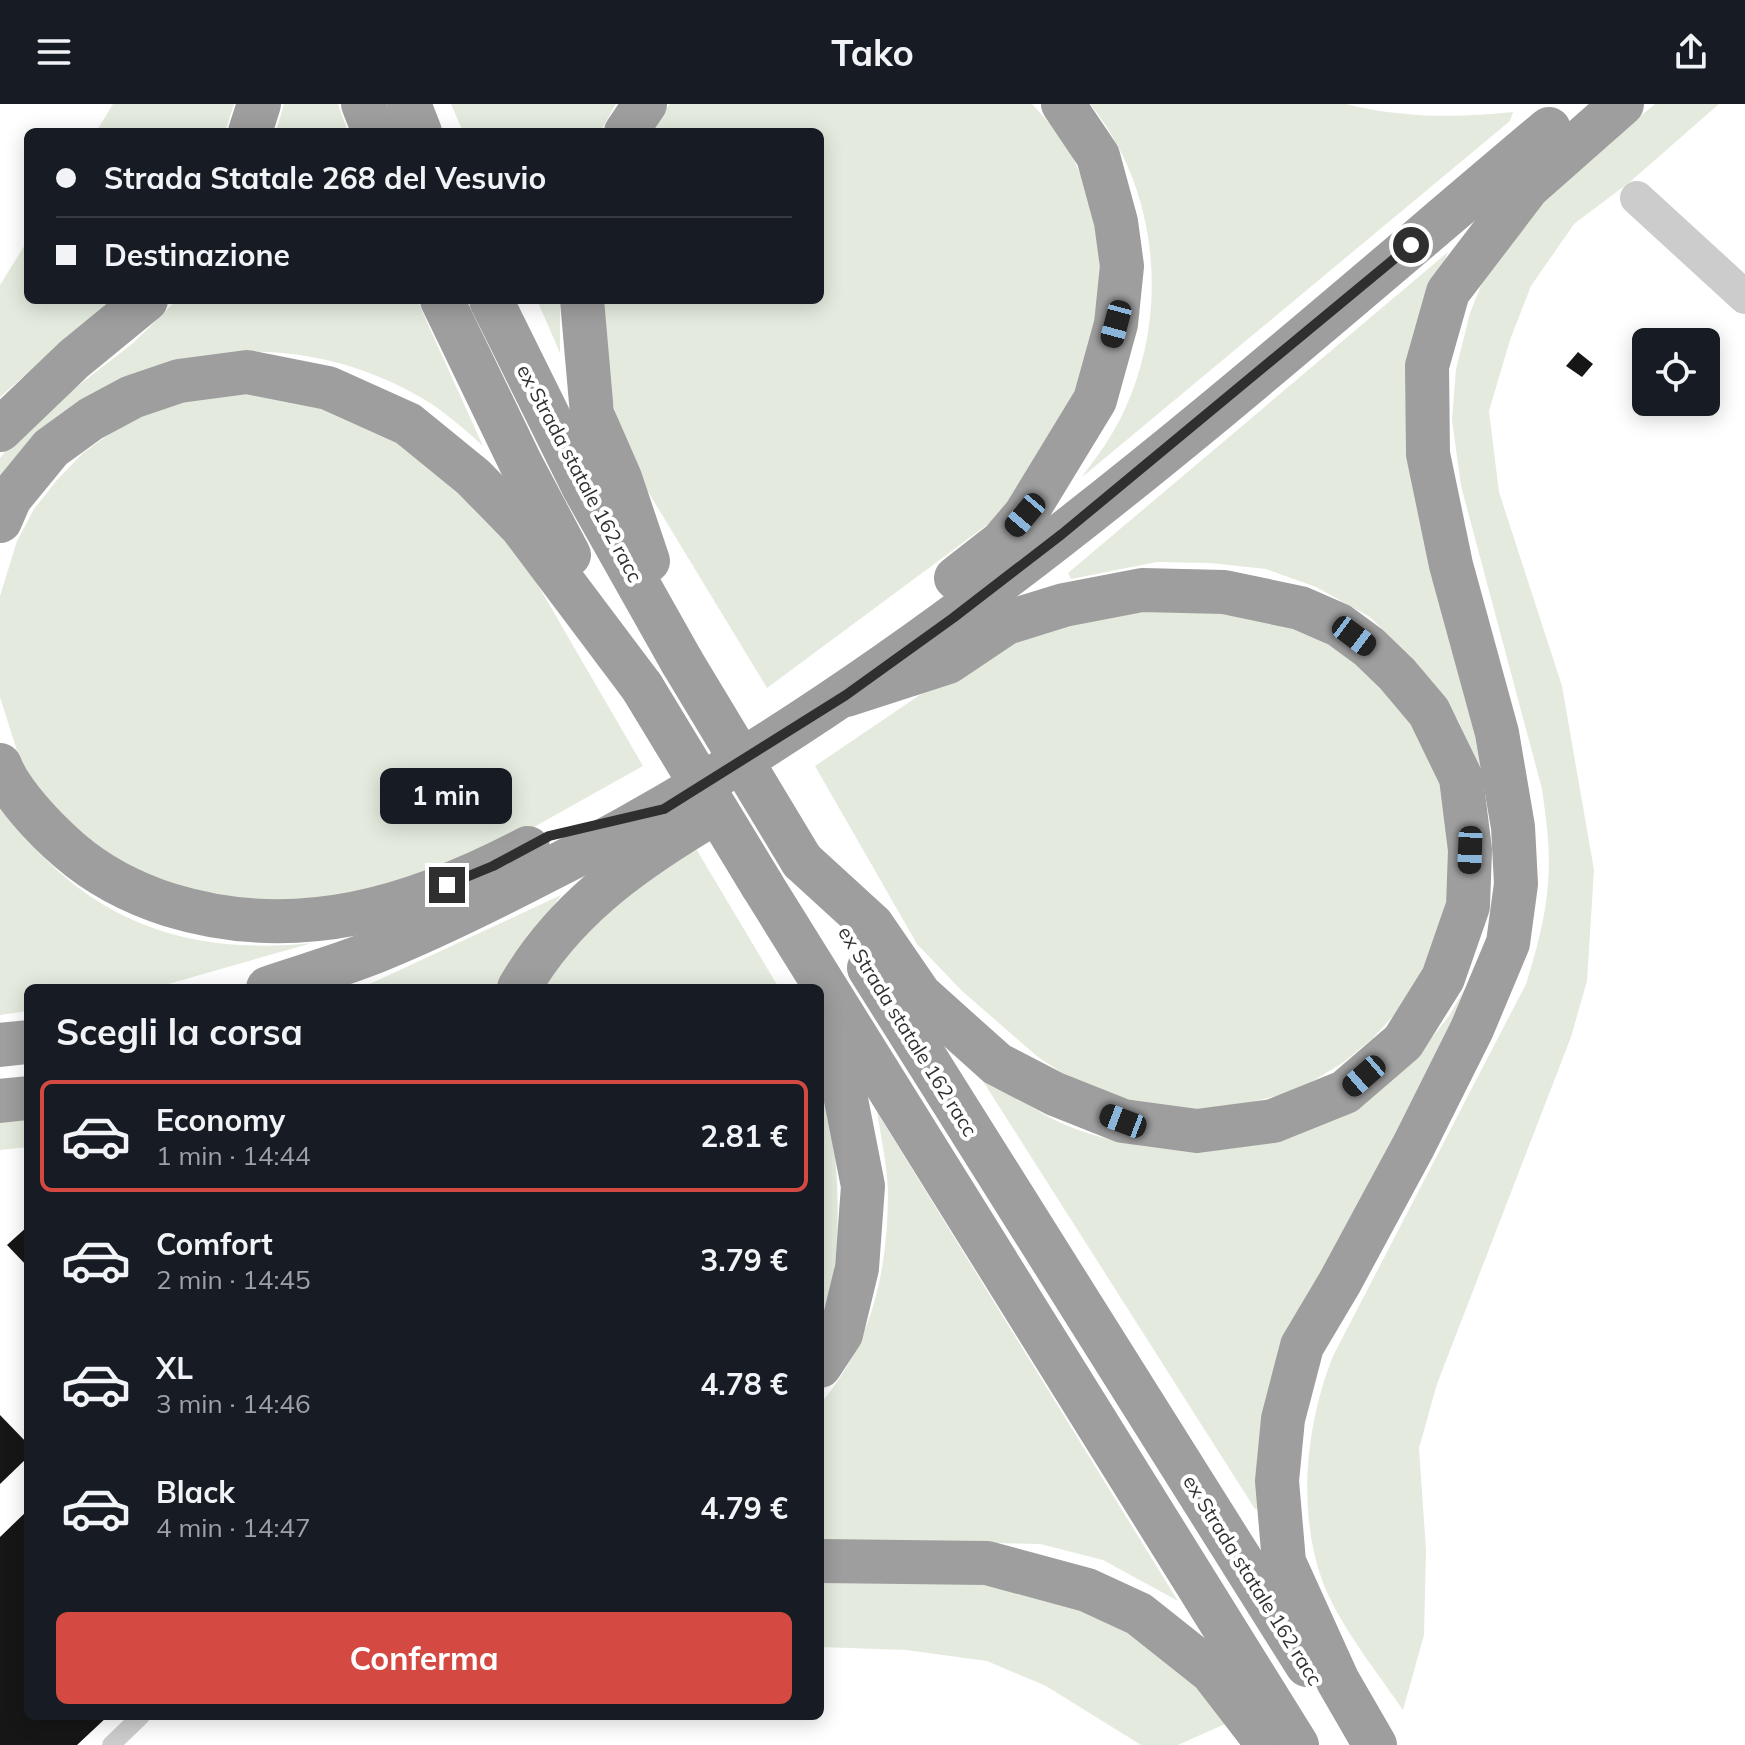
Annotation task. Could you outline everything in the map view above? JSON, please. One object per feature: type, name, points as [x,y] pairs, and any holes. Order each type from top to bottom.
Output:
[{"type":"highway","points":[[251,128],[259,104]]},
{"type":"highway","points":[[363,104],[372,128]]},
{"type":"highway","points":[[409,104],[418,128]]},
{"type":"highway","points":[[629,128],[645,104]]},
{"type":"highway","points":[[521,984],[538,956],[586,903],[659,846],[701,821],[861,647],[1002,542],[1025,515],[1095,400],[1116,324],[1122,266],[1116,222],[1098,156],[1063,104]]},
{"type":"highway","points":[[280,984],[378,951],[485,903],[664,809],[846,695],[1062,534],[1243,387],[1579,104]]},
{"type":"highway","points":[[1375,1745],[1338,1681],[1284,1562],[1277,1481],[1283,1419],[1302,1346],[1414,1145],[1472,1029],[1508,943],[1516,884],[1513,827],[1497,733],[1451,565],[1428,454],[1427,366],[1448,292],[1528,187],[1622,104]]},
{"type":"highway","points":[[0,430],[64,368],[141,304]]},
{"type":"highway","points":[[444,304],[521,464],[642,687],[821,984]]},
{"type":"highway","name":"ex Strada statale 162 racc","points":[[493,304],[570,460],[682,662],[802,861],[1356,1745]]},
{"type":"highway","points":[[582,304],[592,414],[620,478],[682,662]]},
{"type":"highway","points":[[0,521],[10,498],[51,448],[91,419],[132,397],[179,381],[247,372],[328,388],[408,424],[473,477],[521,526],[642,687]]},
{"type":"highway","points":[[802,861],[872,925],[920,995],[997,1064],[1055,1094],[1123,1121],[1197,1131],[1273,1121],[1345,1092],[1403,1042],[1443,978],[1468,906],[1470,850],[1461,778],[1429,712],[1369,647],[1339,625],[1300,608],[1224,592],[1142,590],[1064,605],[1006,623],[948,662],[846,695]]},
{"type":"highway","points":[[0,765],[42,827],[82,861],[127,890],[186,910],[238,921],[276,922],[338,917],[400,903],[493,866],[549,836],[664,809]]},
{"type":"highway","points":[[762,885],[804,984]]},
{"type":"highway","points":[[824,989],[1228,1666],[1268,1745]]},
{"type":"highway","points":[[824,1029],[841,1074],[863,1186],[857,1268],[841,1334],[824,1360]]},
{"type":"highway","points":[[0,1045],[24,1042]]},
{"type":"highway","points":[[0,1101],[24,1098]]},
{"type":"highway","points":[[824,1561],[987,1563],[1087,1590],[1139,1614],[1228,1666],[1297,1745]]},
{"type":"street","points":[[1637,198],[1745,297]]},
{"type":"lane","points":[[111,1745],[137,1720]]},
{"type":"shaded area","points":[[113,104],[234,104],[226,128],[98,128]]},
{"type":"shaded area","points":[[284,104],[338,104],[347,128],[277,128]]},
{"type":"shaded area","points":[[451,104],[616,104],[602,128],[461,128]]},
{"type":"shaded area","points":[[670,104],[1032,104],[1052,126],[1072,156],[1098,224],[1103,297],[1087,367],[1050,446],[1003,513],[767,688],[630,462],[610,393],[601,304],[824,304],[824,128],[649,128]]},
{"type":"shaded area","points":[[1090,104],[1346,104],[1430,116],[1513,112],[1510,121],[1081,478],[1115,429],[1139,373],[1148,334],[1152,293],[1150,253],[1143,213],[1131,174],[1113,138]]},
{"type":"shaded area","points":[[1655,104],[1719,104],[1631,181],[1574,224],[1531,286],[1510,340],[1489,411],[1499,492],[1562,686],[1594,870],[1587,981],[1571,1037],[1437,1384],[1419,1448],[1426,1550],[1424,1635],[1403,1710],[1347,1630],[1322,1580],[1309,1525],[1307,1496],[1311,1438],[1316,1410],[1333,1356],[1526,984],[1543,921],[1549,870],[1542,789],[1461,486],[1452,420],[1456,369],[1470,313],[1484,278],[1539,200]]},
{"type":"shaded area","points":[[24,246],[24,304],[107,304],[0,397],[0,285]]},
{"type":"shaded area","points":[[1448,252],[1431,296],[1419,342],[1506,834],[1496,939],[1396,1147],[1263,1509],[1255,1509],[965,1053],[1023,1101],[1065,1125],[1135,1145],[1208,1151],[1423,1049],[1449,1016],[1470,980],[1486,942],[1499,863],[1488,790],[1458,720],[1416,662],[1370,617],[1316,587],[1266,569],[1157,562],[1071,579],[1068,573]]},
{"type":"shaded area","points":[[173,304],[419,304],[483,446],[428,402],[390,381],[358,369],[291,354],[222,353],[189,359],[115,383],[0,492],[0,458],[26,426],[132,344]]},
{"type":"shaded area","points":[[539,304],[560,304],[560,353]]},
{"type":"shaded area","points":[[253,392],[360,416],[453,481],[517,549],[643,766],[525,832],[413,882],[351,897],[245,901],[174,890],[80,837],[34,783],[17,751],[0,697],[0,596],[17,541],[34,509],[57,480],[83,453],[112,432],[145,414],[180,401]]},
{"type":"shaded area","points":[[1170,605],[1279,623],[1311,634],[1343,651],[1402,703],[1440,772],[1453,843],[1445,915],[1418,982],[1397,1012],[1372,1039],[1344,1062],[1313,1081],[1280,1095],[1208,1109],[1172,1109],[1136,1103],[1068,1077],[1038,1057],[962,991],[917,944],[815,766],[976,657],[1036,631]]},
{"type":"shaded area","points":[[0,805],[63,875],[98,901],[135,921],[175,935],[217,943],[263,946],[312,943],[168,984],[24,984],[24,1012],[0,1015]]},
{"type":"shaded area","points":[[692,842],[777,984],[546,984],[592,926]]},
{"type":"shaded area","points":[[561,895],[501,984],[369,984]]},
{"type":"shaded area","points":[[824,1096],[833,1137],[838,1205],[834,1272],[824,1314]]},
{"type":"shaded area","points":[[877,1112],[1178,1601],[1103,1560],[1040,1544],[824,1540],[824,1399],[853,1357],[874,1305],[885,1249],[888,1191]]},
{"type":"shaded area","points":[[24,1118],[24,1147],[0,1150],[0,1121]]},
{"type":"shaded area","points":[[824,1581],[999,1583],[1045,1591],[1157,1640],[1234,1720],[1178,1745],[1141,1745],[1046,1686],[987,1661],[906,1650],[824,1647]]},
{"type":"building","points":[[1578,352],[1593,364],[1582,377],[1566,366]]},
{"type":"building","points":[[24,1230],[24,1263],[7,1245]]},
{"type":"building","points":[[0,1415],[24,1440],[24,1461],[0,1484]]},
{"type":"building","points":[[24,1514],[24,1720],[104,1720],[77,1745],[0,1745],[0,1537]]},
{"type":"route","points":[[447,885],[493,866],[549,836],[664,809],[846,695],[1062,534],[1411,245]]}]
